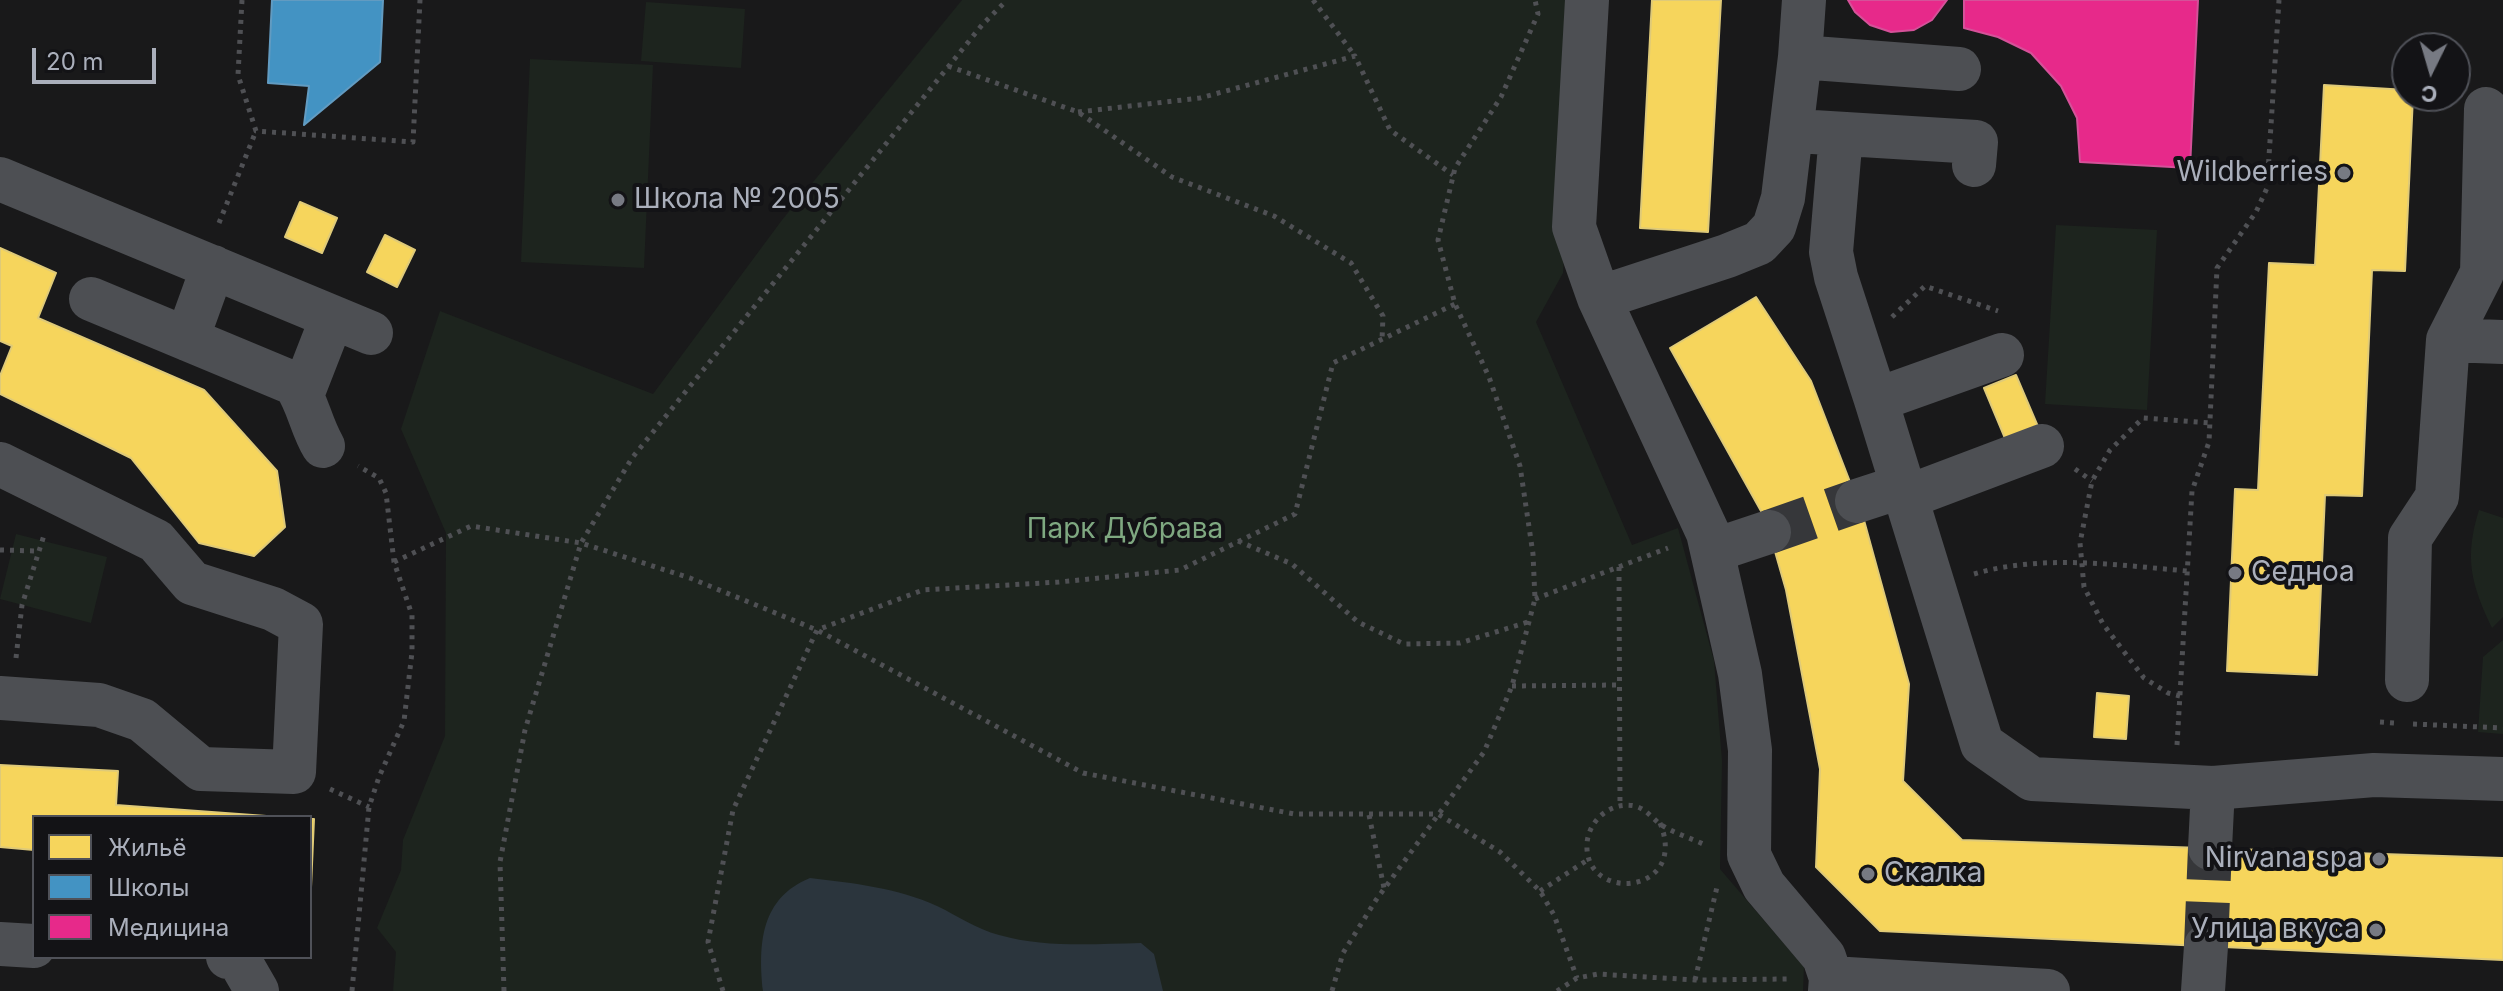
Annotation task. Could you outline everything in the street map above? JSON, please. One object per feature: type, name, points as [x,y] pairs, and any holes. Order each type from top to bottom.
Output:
[{"type":"lane","points":[[1587,0],[1574,227],[1599,298],[1710,542],[1740,674],[1750,750],[1749,855],[1764,886],[1824,957],[1830,984],[2048,991]]},
{"type":"lane","points":[[1599,298],[1727,256],[1759,243],[1774,227],[1783,198],[1804,0]]},
{"type":"lane","points":[[1800,57],[1959,69]]},
{"type":"lane","points":[[2407,680],[2410,538],[2437,497],[2448,340],[2482,273],[2486,109]]},
{"type":"lane","points":[[1791,131],[1976,142],[1974,165]]},
{"type":"lane","points":[[1841,134],[1831,252],[1836,277],[1982,744],[2032,779],[2194,788],[2374,775],[2503,779]]},
{"type":"lane","points":[[0,179],[352,326],[302,395]]},
{"type":"lane","points":[[187,339],[207,265]]},
{"type":"lane","points":[[91,299],[295,384],[323,446]]},
{"type":"lane","points":[[1876,400],[2004,334]]},
{"type":"lane","points":[[2448,340],[2503,342]]},
{"type":"lane","points":[[1857,501],[1905,492],[2042,446]]},
{"type":"lane","points":[[0,464],[156,541],[192,583],[273,609],[301,624],[294,772],[201,769],[142,720],[99,705],[6,699]]},
{"type":"lane","points":[[1710,542],[1769,532]]},
{"type":"lane","points":[[2194,788],[2210,848]]},
{"type":"lane","points":[[0,944],[32,946]]},
{"type":"lane","points":[[2203,991],[2206,946]]},
{"type":"lane","points":[[239,959],[257,991]]},
{"type":"path","points":[[207,265],[256,131],[238,75],[242,0]]},
{"type":"path","points":[[256,131],[413,142],[420,0]]},
{"type":"path","points":[[504,991],[500,862],[525,730],[581,543],[632,458],[948,66],[1007,0]]},
{"type":"path","points":[[1313,0],[1355,56],[1390,130],[1453,175]]},
{"type":"path","points":[[1332,991],[1343,953],[1384,889],[1484,752],[1512,686],[1535,599],[1533,554],[1520,466],[1489,377],[1455,304],[1438,240],[1453,175],[1501,97],[1538,14],[1535,0]]},
{"type":"path","points":[[2194,788],[2180,696],[2192,491],[2209,442],[2217,268],[2256,212],[2267,188],[2279,0]]},
{"type":"path","points":[[1078,112],[1200,98],[1355,56]]},
{"type":"path","points":[[948,66],[1078,112],[1172,177],[1274,216],[1351,263],[1383,316],[1382,340]]},
{"type":"path","points":[[1859,348],[1925,286],[2004,334]]},
{"type":"path","points":[[723,991],[708,942],[733,810],[817,630],[923,590],[1059,582],[1180,570],[1295,514],[1333,363],[1455,304]]},
{"type":"path","points":[[2180,696],[2168,693],[2144,678],[2103,624],[2084,587],[2080,543],[2092,481],[2110,450],[2143,418],[2210,423]]},
{"type":"path","points":[[323,446],[379,478],[386,493],[394,562],[412,615],[412,652],[404,721],[369,807],[352,991]]},
{"type":"path","points":[[394,562],[471,526],[581,543],[690,578],[817,630],[1083,773],[1294,814],[1438,814],[1500,852],[1540,891],[1554,915],[1577,978]]},
{"type":"path","points":[[6,699],[22,605],[41,540]]},
{"type":"path","points":[[1238,541],[1292,564],[1358,622],[1404,644],[1460,643],[1528,622]]},
{"type":"path","points":[[1535,599],[1619,567],[1710,542]]},
{"type":"path","points":[[0,550],[38,551]]},
{"type":"path","points":[[1933,586],[2000,566],[2082,562],[2187,571]]},
{"type":"path","points":[[1619,567],[1620,806]]},
{"type":"path","points":[[2374,775],[2385,685],[2407,680]]},
{"type":"path","points":[[1512,686],[1619,685]]},
{"type":"path","points":[[2380,722],[2503,728]]},
{"type":"path","points":[[1660,823],[1666,836],[1662,864],[1642,883],[1614,883],[1599,874],[1589,859],[1589,832],[1596,820],[1620,806],[1635,806],[1678,832]]},
{"type":"path","points":[[1369,815],[1384,889]]},
{"type":"path","points":[[1540,891],[1589,859]]},
{"type":"path","points":[[1695,980],[1718,883]]},
{"type":"path","points":[[1557,991],[1577,978],[1598,974],[1830,984]]},
{"type":"green space","name":"Парк Дубрава","points":[[962,0],[1578,0],[1563,273],[1536,322],[1632,545],[1678,528],[1714,661],[1722,761],[1720,869],[1804,967],[1803,991],[393,991],[396,952],[377,928],[401,870],[403,840],[445,736],[446,533],[401,429],[440,311],[653,394],[782,220]]},
{"type":"green space","points":[[646,2],[745,9],[741,68],[641,61]]},
{"type":"green space","points":[[530,59],[653,65],[644,268],[521,262]]},
{"type":"green space","points":[[2056,225],[2157,230],[2147,410],[2045,404]]},
{"type":"green space","points":[[2479,510],[2503,518],[2503,617],[2492,628],[2479,598],[2472,570],[2472,542]]},
{"type":"green space","points":[[16,534],[107,557],[91,623],[0,599]]},
{"type":"green space","points":[[2503,640],[2503,734],[2478,732],[2483,657]]},
{"type":"shaded area","points":[[810,878],[859,884],[907,895],[983,929],[1016,939],[1070,944],[1141,943],[1154,954],[1163,991],[763,991],[761,956],[766,924],[781,897]]},
{"type":"building: Жильё","points":[[1652,0],[1721,0],[1708,232],[1640,228]]},
{"type":"building: Жильё","points":[[2324,85],[2391,89],[2391,112],[2412,112],[2405,271],[2372,270],[2362,496],[2325,495],[2317,675],[2227,671],[2235,489],[2258,490],[2269,263],[2315,265]]},
{"type":"building: Жильё","points":[[300,202],[337,218],[322,253],[285,237]]},
{"type":"building: Жильё","points":[[385,235],[415,250],[397,287],[367,272]]},
{"type":"building: Жильё","points":[[0,248],[56,273],[38,318],[204,390],[277,471],[285,527],[254,556],[199,543],[131,458],[0,394],[0,376],[12,346],[0,341]]},
{"type":"building: Жильё","points":[[1756,297],[1811,381],[1862,513],[1909,684],[1903,781],[1962,840],[2503,858],[2503,960],[1880,931],[1816,867],[1820,769],[1786,590],[1766,520],[1670,348]]},
{"type":"building: Жильё","points":[[2016,375],[2039,429],[2007,443],[1984,388]]},
{"type":"building: Жильё","points":[[2097,693],[2129,696],[2126,739],[2094,737]]},
{"type":"building: Жильё","points":[[0,765],[118,771],[116,805],[253,815],[32,815],[32,850],[0,847]]},
{"type":"building: Жильё","points":[[312,819],[314,819],[312,864]]},
{"type":"building: Школы","points":[[272,0],[383,0],[380,62],[304,125],[309,86],[268,83]]},
{"type":"building: Медицина","points":[[1848,0],[1947,0],[1932,20],[1914,30],[1891,32],[1870,25],[1855,12]]},
{"type":"building: Медицина","points":[[1964,0],[2198,0],[2190,168],[2080,162],[2077,118],[2061,86],[2031,53],[1998,37],[1964,28]]},
{"type":"tunnel","points":[[1769,532],[1857,501]]},
{"type":"tunnel","points":[[2206,946],[2210,848]]},
{"type":"place","name":"Wildberries","points":[[2344,173]]},
{"type":"place","name":"Школа № 2005","points":[[618,200]]},
{"type":"place","name":"Седноа","points":[[2235,573]]},
{"type":"place","name":"Nirvana spa","points":[[2379,859]]},
{"type":"place","name":"Скалка","points":[[1868,874]]},
{"type":"place","name":"Улица вкуса","points":[[2376,930]]}]
